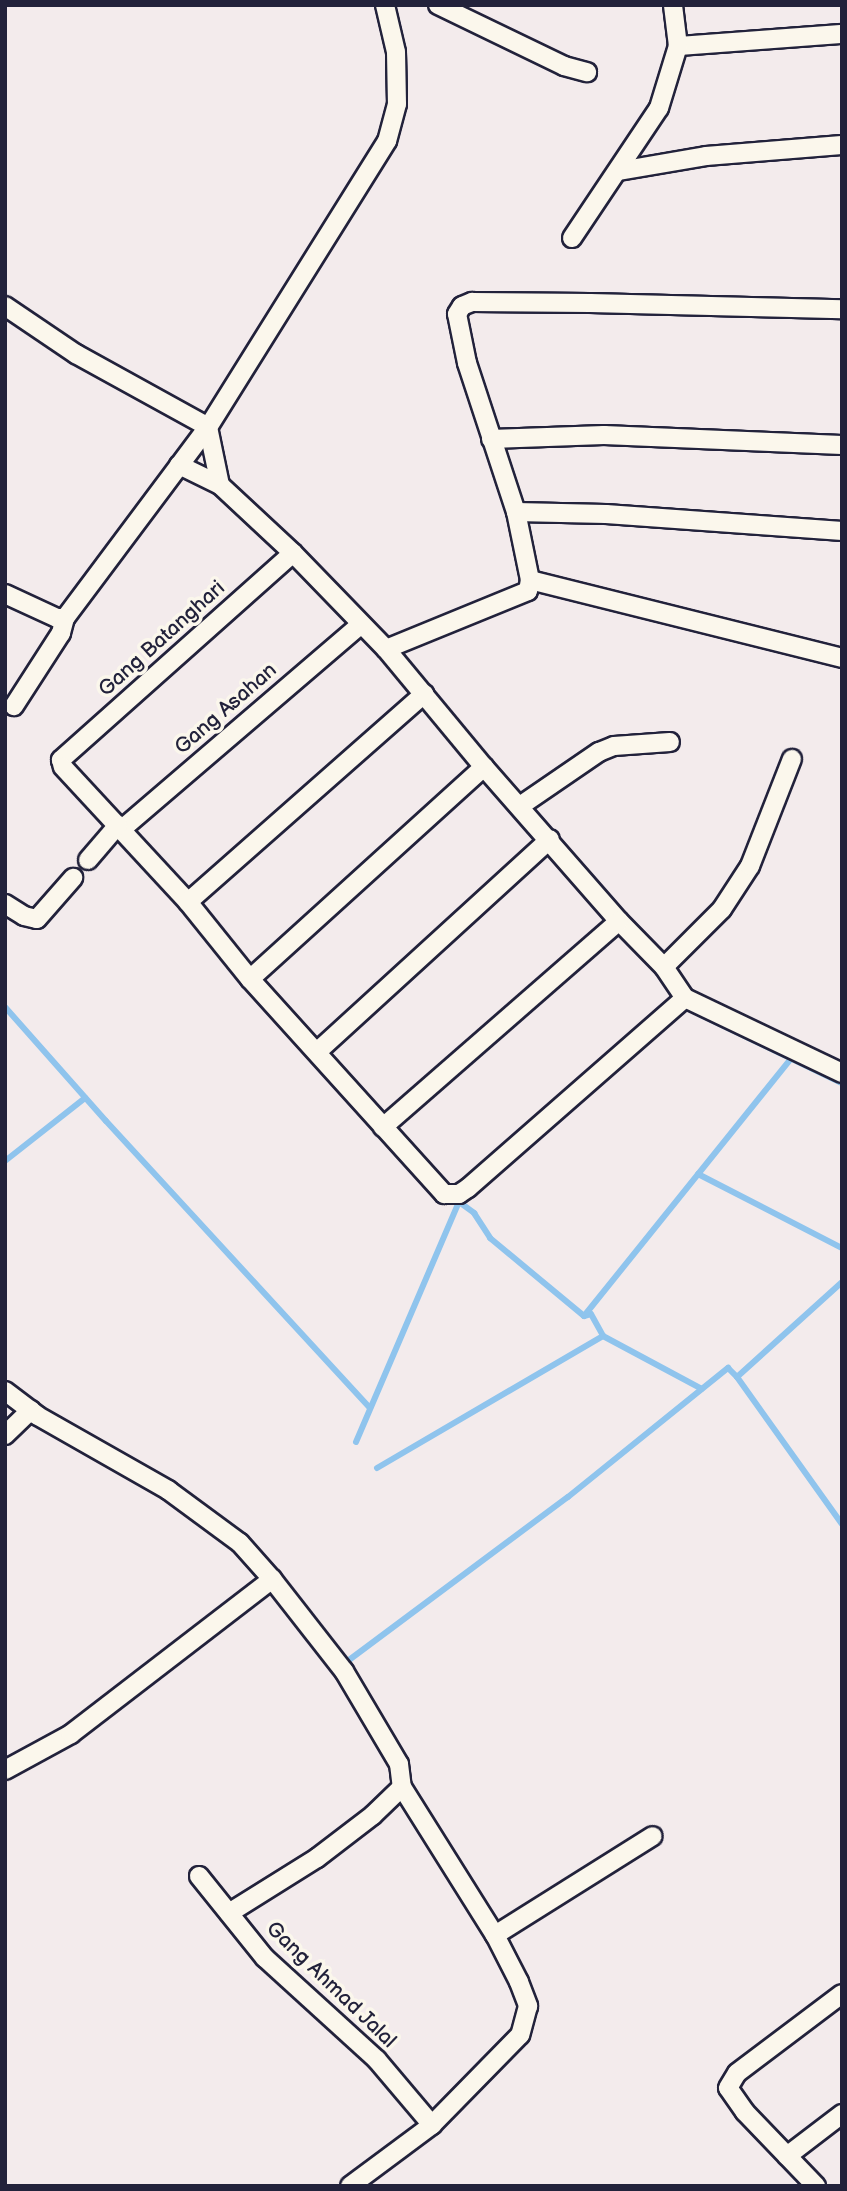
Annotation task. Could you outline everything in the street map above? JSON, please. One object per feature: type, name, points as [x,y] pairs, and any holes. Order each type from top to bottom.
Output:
[{"type":"street","points":[[14,706],[61,634],[65,618],[208,427],[387,141],[397,104],[396,51],[385,5]]},
{"type":"street","points":[[438,5],[564,66],[587,72]]},
{"type":"street","points":[[572,238],[659,108],[678,46],[673,5]]},
{"type":"street","points":[[678,46],[842,34]]},
{"type":"street","points":[[619,171],[706,156],[842,145]]},
{"type":"street","points":[[386,649],[528,591],[530,580],[516,512],[467,363],[457,314],[462,306],[472,302],[842,309]]},
{"type":"street","points":[[5,306],[76,354],[208,427]]},
{"type":"street","points":[[208,427],[212,457],[220,485]]},
{"type":"street","points":[[491,439],[604,435],[842,445]]},
{"type":"street","points":[[179,465],[220,485],[293,553],[386,649],[484,766],[619,920],[664,967],[685,998],[842,1073]]},
{"type":"street","points":[[516,512],[670,517],[842,531]]},
{"type":"street","name":"Gang Batanghari","points":[[120,827],[64,767],[61,760],[293,553]]},
{"type":"street","points":[[530,580],[842,658]]},
{"type":"street","points":[[5,594],[57,618],[65,618]]},
{"type":"street","name":"Gang Asahan","points":[[88,860],[120,827],[360,625]]},
{"type":"street","points":[[188,902],[425,695]]},
{"type":"street","points":[[520,806],[614,746],[670,742]]},
{"type":"street","points":[[664,967],[722,909],[750,866],[792,759]]},
{"type":"street","points":[[250,979],[484,766]]},
{"type":"street","points":[[120,827],[188,902],[250,979],[318,1051],[443,1194],[459,1194],[685,998]]},
{"type":"street","points":[[318,1051],[550,839]]},
{"type":"street","points":[[5,904],[24,916],[37,919],[73,878]]},
{"type":"street","points":[[383,1127],[619,920]]},
{"type":"street","points":[[5,1391],[31,1410],[168,1490],[240,1543],[272,1579],[344,1671],[399,1764],[402,1787],[495,1935],[528,2006],[520,2035],[432,2125],[351,2186]]},
{"type":"street","points":[[5,1435],[31,1410]]},
{"type":"street","points":[[5,1770],[71,1734],[272,1579]]},
{"type":"street","points":[[229,1913],[317,1858],[373,1815],[402,1787]]},
{"type":"street","points":[[495,1935],[653,1836]]},
{"type":"street","name":"Gang Ahmad Jalal","points":[[199,1877],[265,1958],[386,2069],[432,2125]]},
{"type":"street","points":[[816,2186],[745,2112],[728,2088],[737,2073],[842,1994]]},
{"type":"street","points":[[787,2156],[842,2114]]},
{"type":"waterway","points":[[5,1007],[370,1408]]},
{"type":"waterway","points":[[699,1014],[842,1083]]},
{"type":"waterway","points":[[584,1316],[791,1059]]},
{"type":"waterway","points":[[5,1161],[85,1098]]},
{"type":"waterway","points":[[698,1174],[842,1248]]},
{"type":"waterway","points":[[455,1199],[474,1213],[490,1238],[584,1316],[591,1314],[603,1336],[702,1389]]},
{"type":"waterway","points":[[356,1442],[459,1202]]},
{"type":"waterway","points":[[345,1663],[568,1497],[728,1368],[737,1377],[842,1282]]},
{"type":"waterway","points":[[377,1468],[603,1336]]},
{"type":"waterway","points":[[737,1377],[842,1524]]}]
